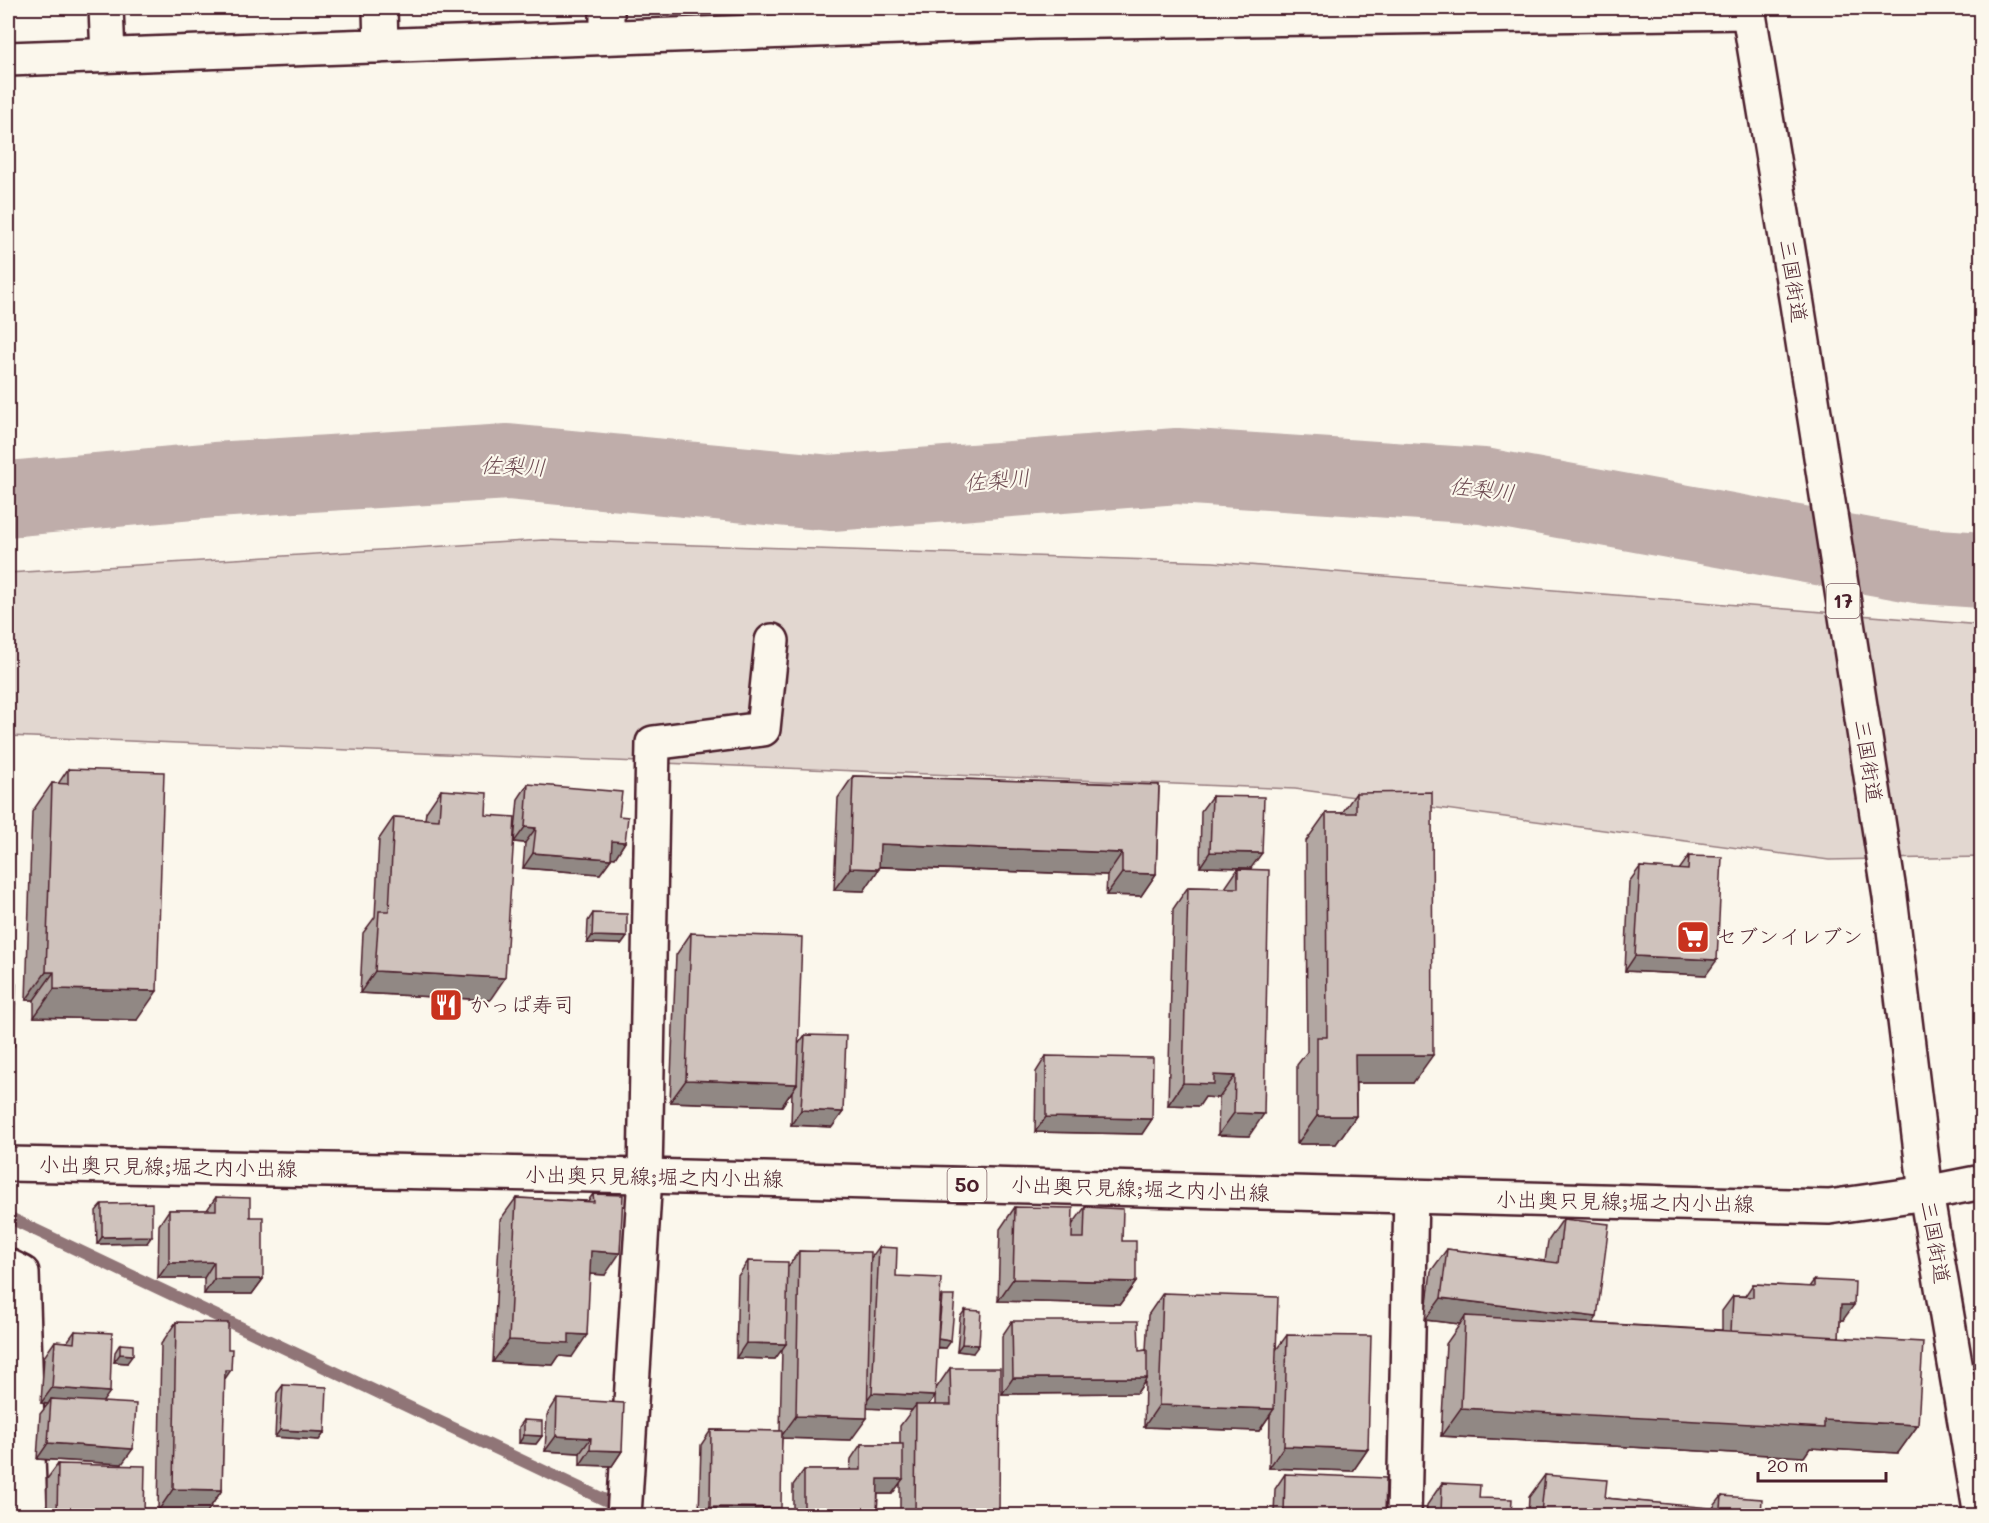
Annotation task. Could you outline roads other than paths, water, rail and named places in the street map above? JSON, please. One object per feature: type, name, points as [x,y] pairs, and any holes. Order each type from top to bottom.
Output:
[{"type":"main road","points":[[106,8],[108,55]]},
{"type":"main road","points":[[380,8],[381,45]]},
{"type":"main road","points":[[8,58],[381,45],[607,22],[927,17],[1037,22],[1230,14],[1749,10]]},
{"type":"main road","name":"三国街道","points":[[1749,10],[1890,897],[1926,1193],[1981,1515]]},
{"type":"main road","points":[[624,1515],[645,1176],[653,743],[763,729],[772,641]]},
{"type":"main road","name":"小出奥只見線;堀之内小出線","points":[[8,1164],[645,1176],[1829,1207],[1926,1193],[1982,1182]]},
{"type":"main road","points":[[1404,1515],[1411,1196]]},
{"type":"main road","points":[[8,1266],[22,1273],[30,1515]]},
{"type":"waterway","name":"佐梨川","points":[[8,499],[215,480],[508,462],[831,493],[1177,466],[1483,486],[1923,566],[1982,570]]},
{"type":"waterway","points":[[8,1217],[622,1508]]},
{"type":"place","name":"セブンイレブン","points":[[1693,937]]},
{"type":"place","name":"かっぱ寿司","points":[[446,1005]]}]
